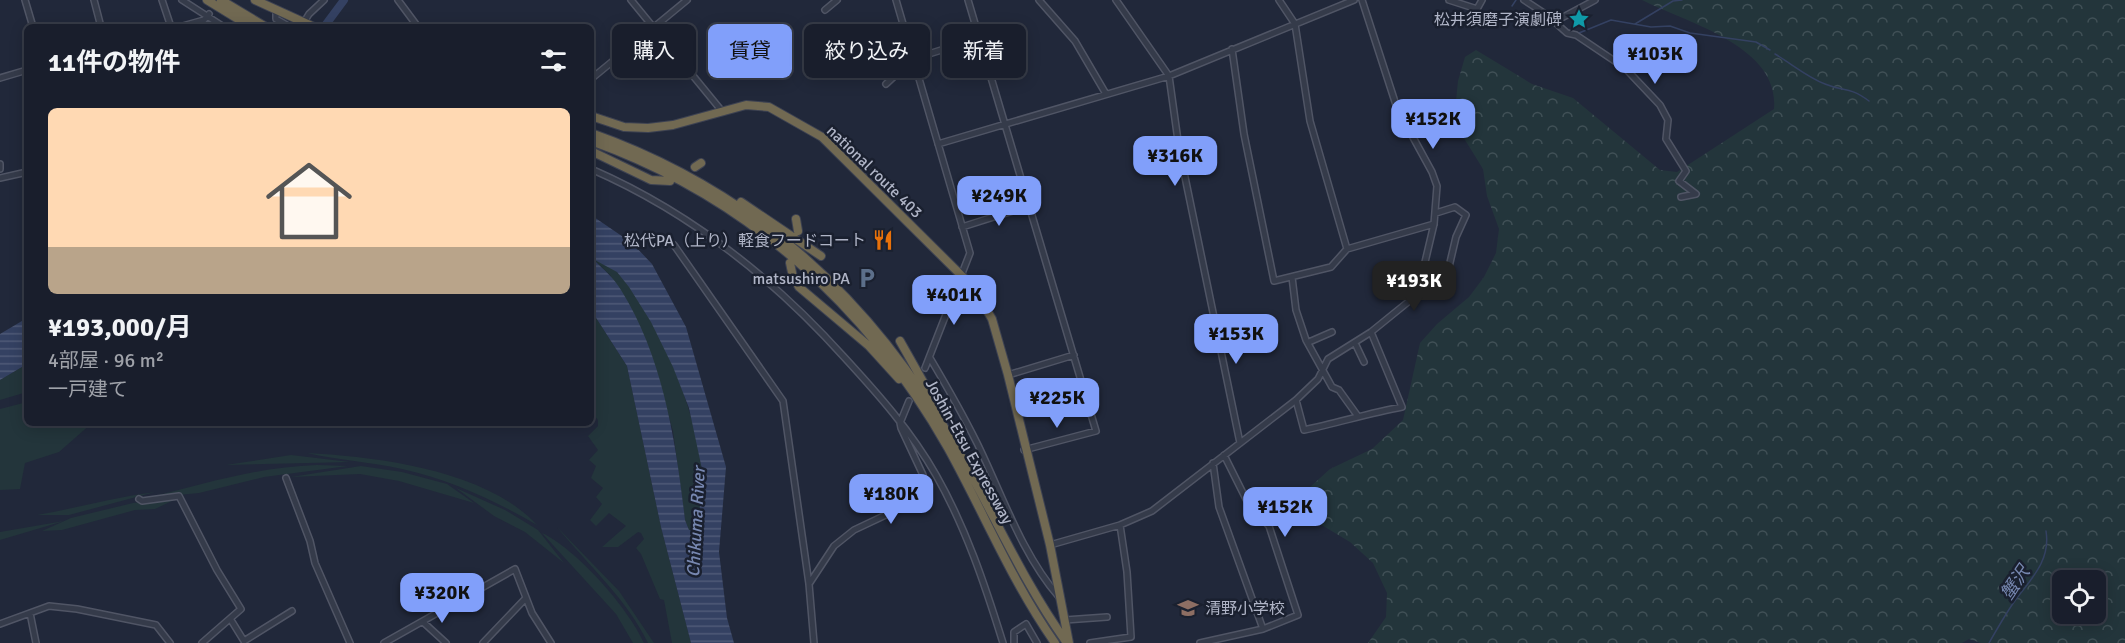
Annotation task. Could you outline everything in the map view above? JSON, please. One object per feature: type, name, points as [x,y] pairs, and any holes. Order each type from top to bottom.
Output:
[{"type":"highway","points":[[207,0],[246,24]]},
{"type":"highway","points":[[221,0],[262,24]]},
{"type":"highway","points":[[255,0],[305,24]]},
{"type":"highway","name":"national route 403","points":[[594,117],[624,127],[648,128],[673,125],[746,105],[770,107],[822,137],[973,287],[992,320],[1008,375],[1024,450],[1050,545],[1068,643]]},
{"type":"highway","name":"Joshin-Etsu Expressway","points":[[594,134],[670,166],[727,198],[770,228],[821,271],[856,305],[917,383],[1021,571],[1056,628],[1068,643]]},
{"type":"highway","name":"Joshin-Etsu Expressway","points":[[594,142],[646,163],[702,192],[748,222],[801,263],[845,305],[881,346],[915,394],[948,449],[1013,573],[1055,643]]},
{"type":"highway","points":[[594,152],[651,180],[670,181]]},
{"type":"highway","points":[[670,166],[748,206],[821,256]]},
{"type":"highway","points":[[796,219],[798,231]]},
{"type":"highway","points":[[790,262],[793,277],[799,286],[882,359],[908,391],[948,449]]},
{"type":"highway","points":[[900,341],[956,442],[981,495]]},
{"type":"street","points":[[25,0],[32,24]]},
{"type":"street","points":[[94,0],[100,24]]},
{"type":"street","points":[[162,0],[170,24]]},
{"type":"street","points":[[182,0],[208,14],[220,24]]},
{"type":"street","points":[[307,24],[309,14],[324,0]]},
{"type":"street","points":[[398,0],[416,24]]},
{"type":"street","points":[[631,0],[651,24]]},
{"type":"street","points":[[657,24],[687,0]]},
{"type":"street","points":[[825,10],[837,0]]},
{"type":"street","points":[[896,0],[903,24]]},
{"type":"street","points":[[968,0],[975,24]]},
{"type":"street","points":[[1039,0],[1081,48],[1106,94]]},
{"type":"street","points":[[1116,0],[1169,76],[1179,148],[1240,443]]},
{"type":"street","points":[[1280,0],[1295,24],[1310,122],[1347,249]]},
{"type":"street","points":[[938,144],[1169,76],[1354,0]]},
{"type":"street","points":[[1050,545],[1120,525],[1152,511],[1296,400],[1318,379],[1328,359],[1371,332],[1408,302],[1421,279],[1436,213],[1437,186],[1432,172],[1397,108],[1362,0]]},
{"type":"street","points":[[1449,0],[1477,9],[1482,0]]},
{"type":"street","points":[[1524,0],[1567,33],[1576,34],[1624,68],[1664,109],[1668,120],[1666,139],[1686,171],[1679,181],[1696,194],[1681,197]]},
{"type":"street","points":[[1554,22],[1595,0]]},
{"type":"street","points":[[276,11],[276,19],[285,24]]},
{"type":"street","points":[[189,24],[204,20],[208,14]]},
{"type":"street","points":[[1232,49],[1244,134],[1274,281],[1331,267],[1347,249],[1434,224]]},
{"type":"street","points":[[594,76],[612,61]]},
{"type":"street","points":[[0,78],[24,71]]},
{"type":"street","points":[[695,78],[721,110]]},
{"type":"street","points":[[886,84],[892,78]]},
{"type":"street","points":[[919,78],[970,253],[925,368]]},
{"type":"street","points":[[991,78],[1096,431],[1024,450]]},
{"type":"street","points":[[594,171],[674,211],[756,270],[825,335],[900,423],[935,473],[976,557],[1003,643]]},
{"type":"street","points":[[0,178],[24,173]]},
{"type":"street","points":[[962,227],[1028,206]]},
{"type":"street","points":[[1421,279],[1444,276],[1448,271],[1456,237],[1466,215],[1455,207],[1436,213]]},
{"type":"street","points":[[674,245],[783,402],[814,643]]},
{"type":"street","points":[[1292,277],[1296,310],[1309,342],[1332,387],[1339,390],[1358,415]]},
{"type":"street","points":[[1309,342],[1332,332]]},
{"type":"street","points":[[1296,400],[1304,430],[1338,423],[1358,415],[1402,407],[1371,332]]},
{"type":"street","points":[[1355,342],[1364,362]]},
{"type":"street","points":[[1008,375],[1074,355]]},
{"type":"street","points":[[930,358],[977,444],[1003,504],[1044,577],[1059,597]]},
{"type":"street","points":[[808,584],[842,538],[909,504],[924,489],[923,475],[900,423],[909,401]]},
{"type":"street","points":[[1200,643],[1263,629],[1298,615],[1269,526],[1250,507],[1224,454]]},
{"type":"street","points":[[1213,464],[1219,507],[1263,629]]},
{"type":"street","points":[[286,478],[310,541],[315,563],[350,643]]},
{"type":"street","points":[[139,499],[142,501],[181,498],[217,570],[242,609],[202,643]]},
{"type":"street","points":[[1090,643],[1131,640],[1127,572],[1120,525]]},
{"type":"street","points":[[384,643],[515,569],[525,599],[551,643]]},
{"type":"street","points":[[483,643],[525,599]]},
{"type":"street","points":[[0,624],[49,606],[77,609],[156,625],[170,643]]},
{"type":"street","points":[[231,620],[244,641],[292,611]]},
{"type":"street","points":[[30,613],[36,643]]},
{"type":"street","points":[[1065,620],[1107,617]]},
{"type":"street","points":[[423,622],[446,643]]},
{"type":"street","points":[[1014,643],[1014,632],[1026,624],[1037,643]]},
{"type":"green space","points":[[1642,0],[2125,0],[2125,643],[1981,643],[1969,639],[1962,643],[1368,643],[1386,617],[1387,593],[1373,563],[1350,542],[1315,521],[1307,506],[1310,487],[1330,469],[1372,449],[1403,420],[1420,343],[1437,324],[1469,297],[1484,277],[1496,253],[1499,229],[1487,196],[1483,169],[1454,122],[1458,81],[1465,57],[1476,50],[1532,84],[1573,98],[1660,170],[1677,172],[1774,109],[1772,87],[1762,69],[1747,53],[1705,28]]},
{"type":"green space","points":[[594,258],[616,271],[634,293],[662,340],[684,394],[702,471],[698,526],[694,530],[689,530],[685,520],[673,431],[655,369],[610,275]]},
{"type":"green space","points":[[594,315],[627,366],[661,527],[691,643],[672,643],[664,600],[660,599],[641,554],[636,548],[644,539],[641,533],[638,532],[618,547],[602,547],[626,526],[609,513],[596,526],[590,520],[602,504],[596,497],[603,488],[591,478],[596,466],[589,460],[598,450],[588,436],[598,426],[598,420],[594,415]]},
{"type":"green space","points":[[24,366],[24,393],[0,400],[0,380]]},
{"type":"green space","points":[[24,403],[24,426],[89,426],[59,452],[25,463],[20,489],[0,490],[0,409]]},
{"type":"green space","points":[[307,453],[398,463],[461,479],[490,491],[515,506],[537,525],[488,499],[438,479],[390,467]]},
{"type":"green space","points":[[291,455],[350,462],[226,465]]},
{"type":"green space","points":[[317,465],[348,466],[264,477],[199,493],[147,498],[252,473]]},
{"type":"green space","points":[[361,466],[402,472],[447,484],[474,503],[399,481],[360,474],[291,477]]},
{"type":"green space","points":[[456,488],[505,510],[538,530],[564,563],[525,532],[494,516]]},
{"type":"green space","points":[[155,492],[69,515],[37,515],[126,497]]},
{"type":"green space","points":[[178,498],[155,509],[135,510],[62,530],[42,531],[71,518],[133,503]]},
{"type":"green space","points":[[64,521],[0,540],[0,532]]},
{"type":"green space","points":[[557,527],[619,591],[654,643],[648,643],[629,611]]},
{"type":"green space","points":[[542,533],[570,552],[600,580],[626,613],[644,643],[633,643],[616,614]]},
{"type":"water","points":[[594,217],[632,243],[652,264],[686,327],[726,467],[719,552],[727,618],[734,643],[691,643],[661,527],[627,366],[594,315],[594,260],[618,286],[647,343],[672,431],[685,520],[689,530],[694,530],[698,526],[703,474],[689,408],[673,367],[651,322],[629,287],[617,272],[594,260]]},
{"type":"water","points":[[24,320],[24,366],[0,380],[0,334]]},
{"type":"waterway","points":[[326,24],[344,0]]},
{"type":"waterway","points":[[1512,6],[1516,0]]},
{"type":"waterway","points":[[1635,24],[1673,1],[1682,0]]},
{"type":"waterway","points":[[1579,33],[1611,20],[1651,27],[1670,26],[1690,33],[1756,42],[1770,50]]},
{"type":"waterway","points":[[1775,54],[1818,81],[1851,91],[1869,101]]},
{"type":"waterway","name":"蟹沢","points":[[1989,643],[2007,612],[2038,570],[2045,552],[2046,531]]},
{"type":"place","name":"松井須磨子演劇碑","points":[[1579,19]]},
{"type":"place","name":"松代PA（上り）軽食フードコート","points":[[883,240]]},
{"type":"place","name":"matsushiro PA","points":[[867,278]]},
{"type":"place","name":"清野小学校","points":[[1188,608]]},
{"type":"water label","name":"Chikuma River","points":[[696,522]]}]
